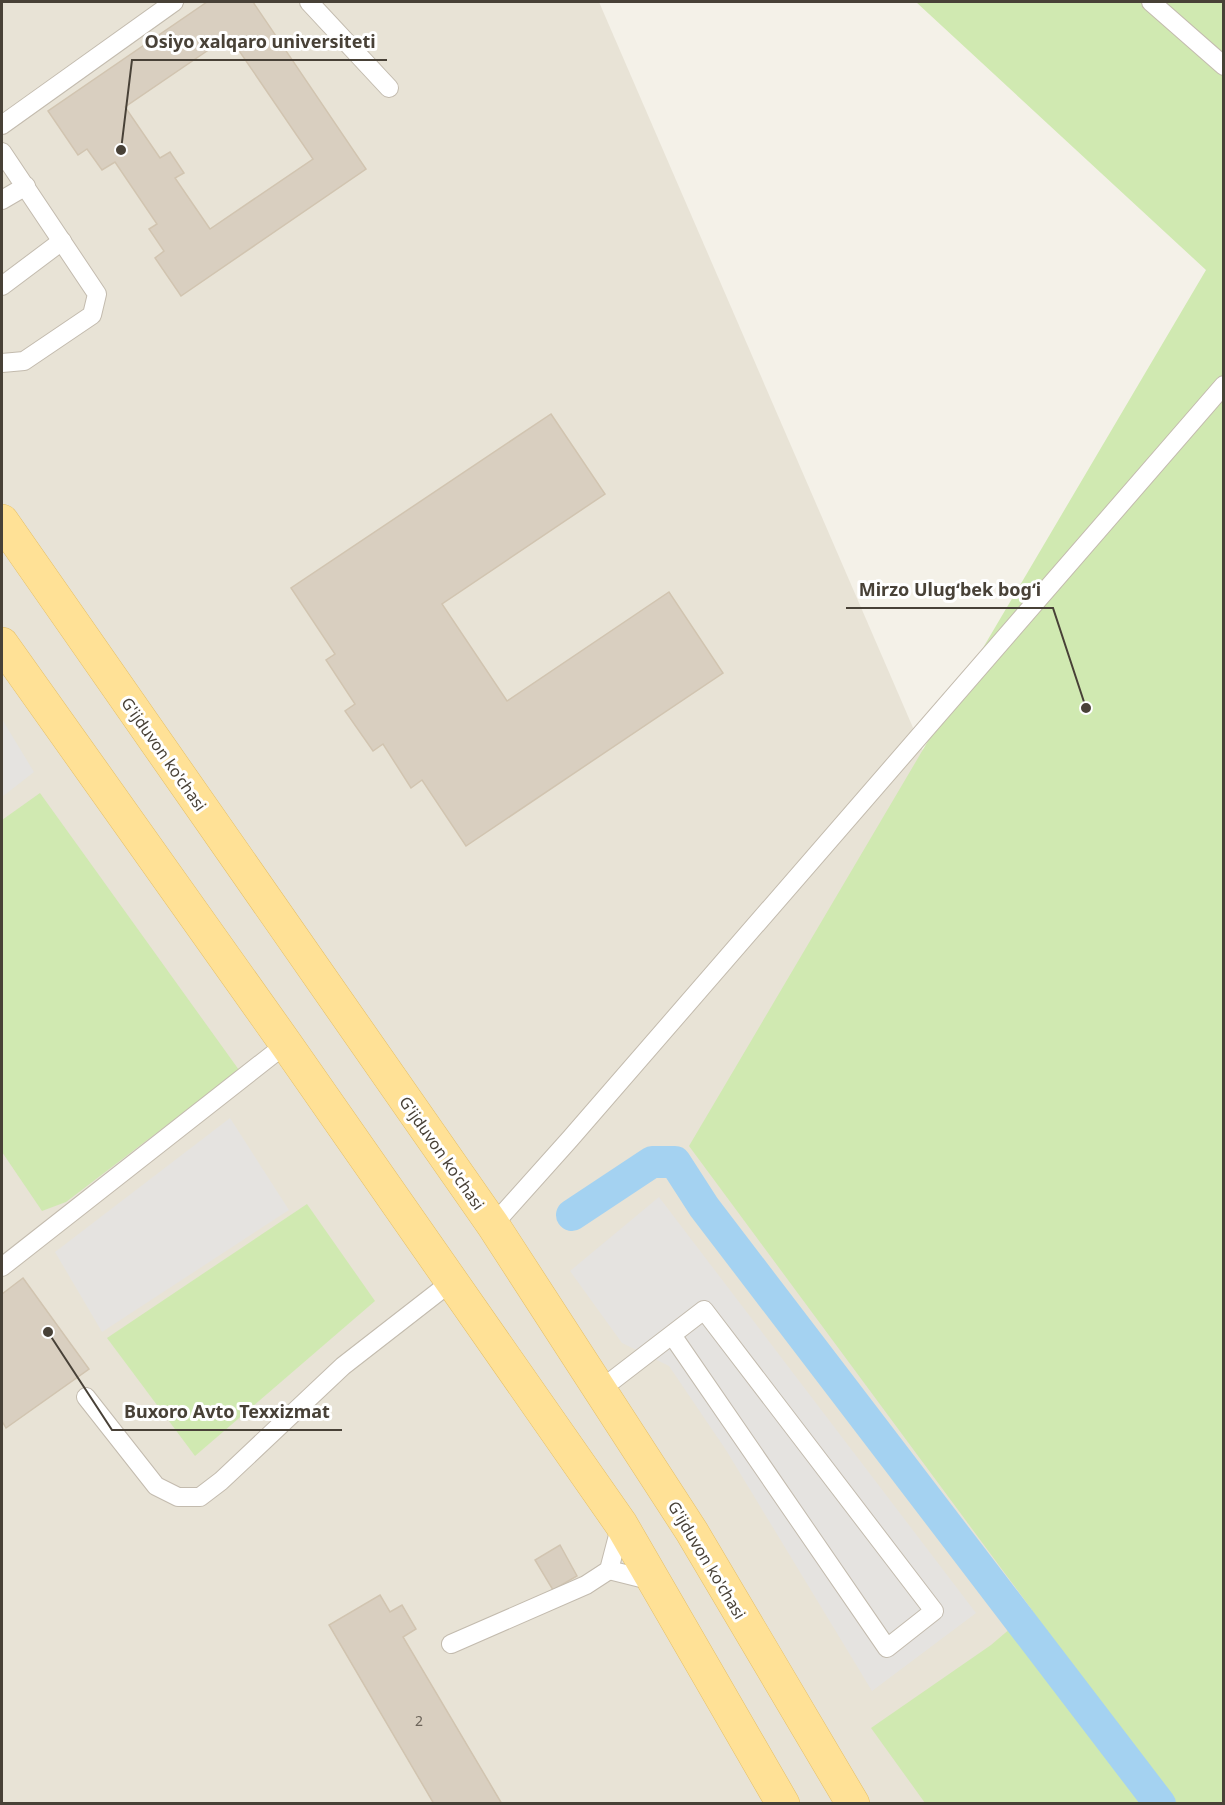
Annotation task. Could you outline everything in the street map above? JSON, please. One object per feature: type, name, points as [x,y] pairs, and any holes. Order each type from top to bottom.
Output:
[{"type":"main road","name":"G'ijduvon ko'chasi","points":[[2,521],[493,1225],[692,1532],[853,1803]]},
{"type":"main road","points":[[2,644],[286,1044],[621,1524],[783,1803]]},
{"type":"lane","points":[[2,125],[174,2]]},
{"type":"lane","points":[[309,2],[389,88]]},
{"type":"lane","points":[[1150,2],[1224,66]]},
{"type":"lane","points":[[2,153],[97,294],[92,315],[24,361],[2,363]]},
{"type":"lane","points":[[2,200],[26,186]]},
{"type":"lane","points":[[2,286],[62,241]]},
{"type":"lane","points":[[493,1225],[1224,385]]},
{"type":"lane","points":[[2,1267],[286,1044]]},
{"type":"lane","points":[[86,1397],[156,1486],[178,1497],[200,1497],[221,1481],[369,1343],[451,1282]]},
{"type":"lane","points":[[600,1390],[704,1310],[934,1611],[887,1648],[672,1335]]},
{"type":"lane","points":[[451,1644],[586,1585],[609,1570],[621,1524]]},
{"type":"lane","points":[[609,1570],[653,1581]]},
{"type":"shaded area","points":[[2,2],[599,2],[1223,1444],[1223,1803],[2,1804]]},
{"type":"shaded area","points":[[2,719],[34,772],[2,797]]},
{"type":"shaded area","points":[[230,1118],[289,1210],[102,1332],[55,1252]]},
{"type":"shaded area","points":[[659,1197],[976,1613],[872,1691],[726,1450],[669,1366],[622,1343],[570,1271]]},
{"type":"green space","points":[[916,2],[1223,2],[1223,1803],[925,1803],[871,1728],[991,1645],[1032,1610],[689,1146],[1206,270]]},
{"type":"green space","points":[[40,793],[239,1070],[66,1202],[42,1211],[2,1152],[2,820]]},
{"type":"green space","points":[[307,1204],[375,1301],[195,1456],[107,1338]]},
{"type":"building","points":[[207,2],[253,2],[366,169],[181,296],[155,258],[164,251],[149,229],[157,224],[115,162],[102,170],[87,149],[78,155],[48,111]],"holes":[[[229,36],[313,159],[210,229],[175,178],[184,173],[170,152],[160,158],[125,107]]]},
{"type":"building","points":[[551,414],[605,494],[442,604],[507,701],[669,592],[723,673],[466,846],[422,780],[411,788],[383,744],[373,751],[345,711],[355,704],[326,660],[335,654],[291,588]]},
{"type":"building","points":[[23,1278],[89,1369],[6,1428],[2,1421],[2,1294]]},
{"type":"building","points":[[560,1545],[577,1576],[553,1590],[535,1560]]},
{"type":"building","points":[[380,1595],[390,1612],[402,1605],[416,1629],[403,1637],[502,1804],[434,1804],[329,1625]]},
{"type":"waterway","points":[[572,1215],[652,1162],[675,1162],[704,1207],[1160,1804]]},
{"type":"place","name":"Osiyo xalqaro universiteti","points":[[121,150]]},
{"type":"place","name":"Mirzo Ulugʻbek bogʻi","points":[[1086,708]]},
{"type":"place","name":"Buxoro Avto Texxizmat","points":[[48,1332]]}]
